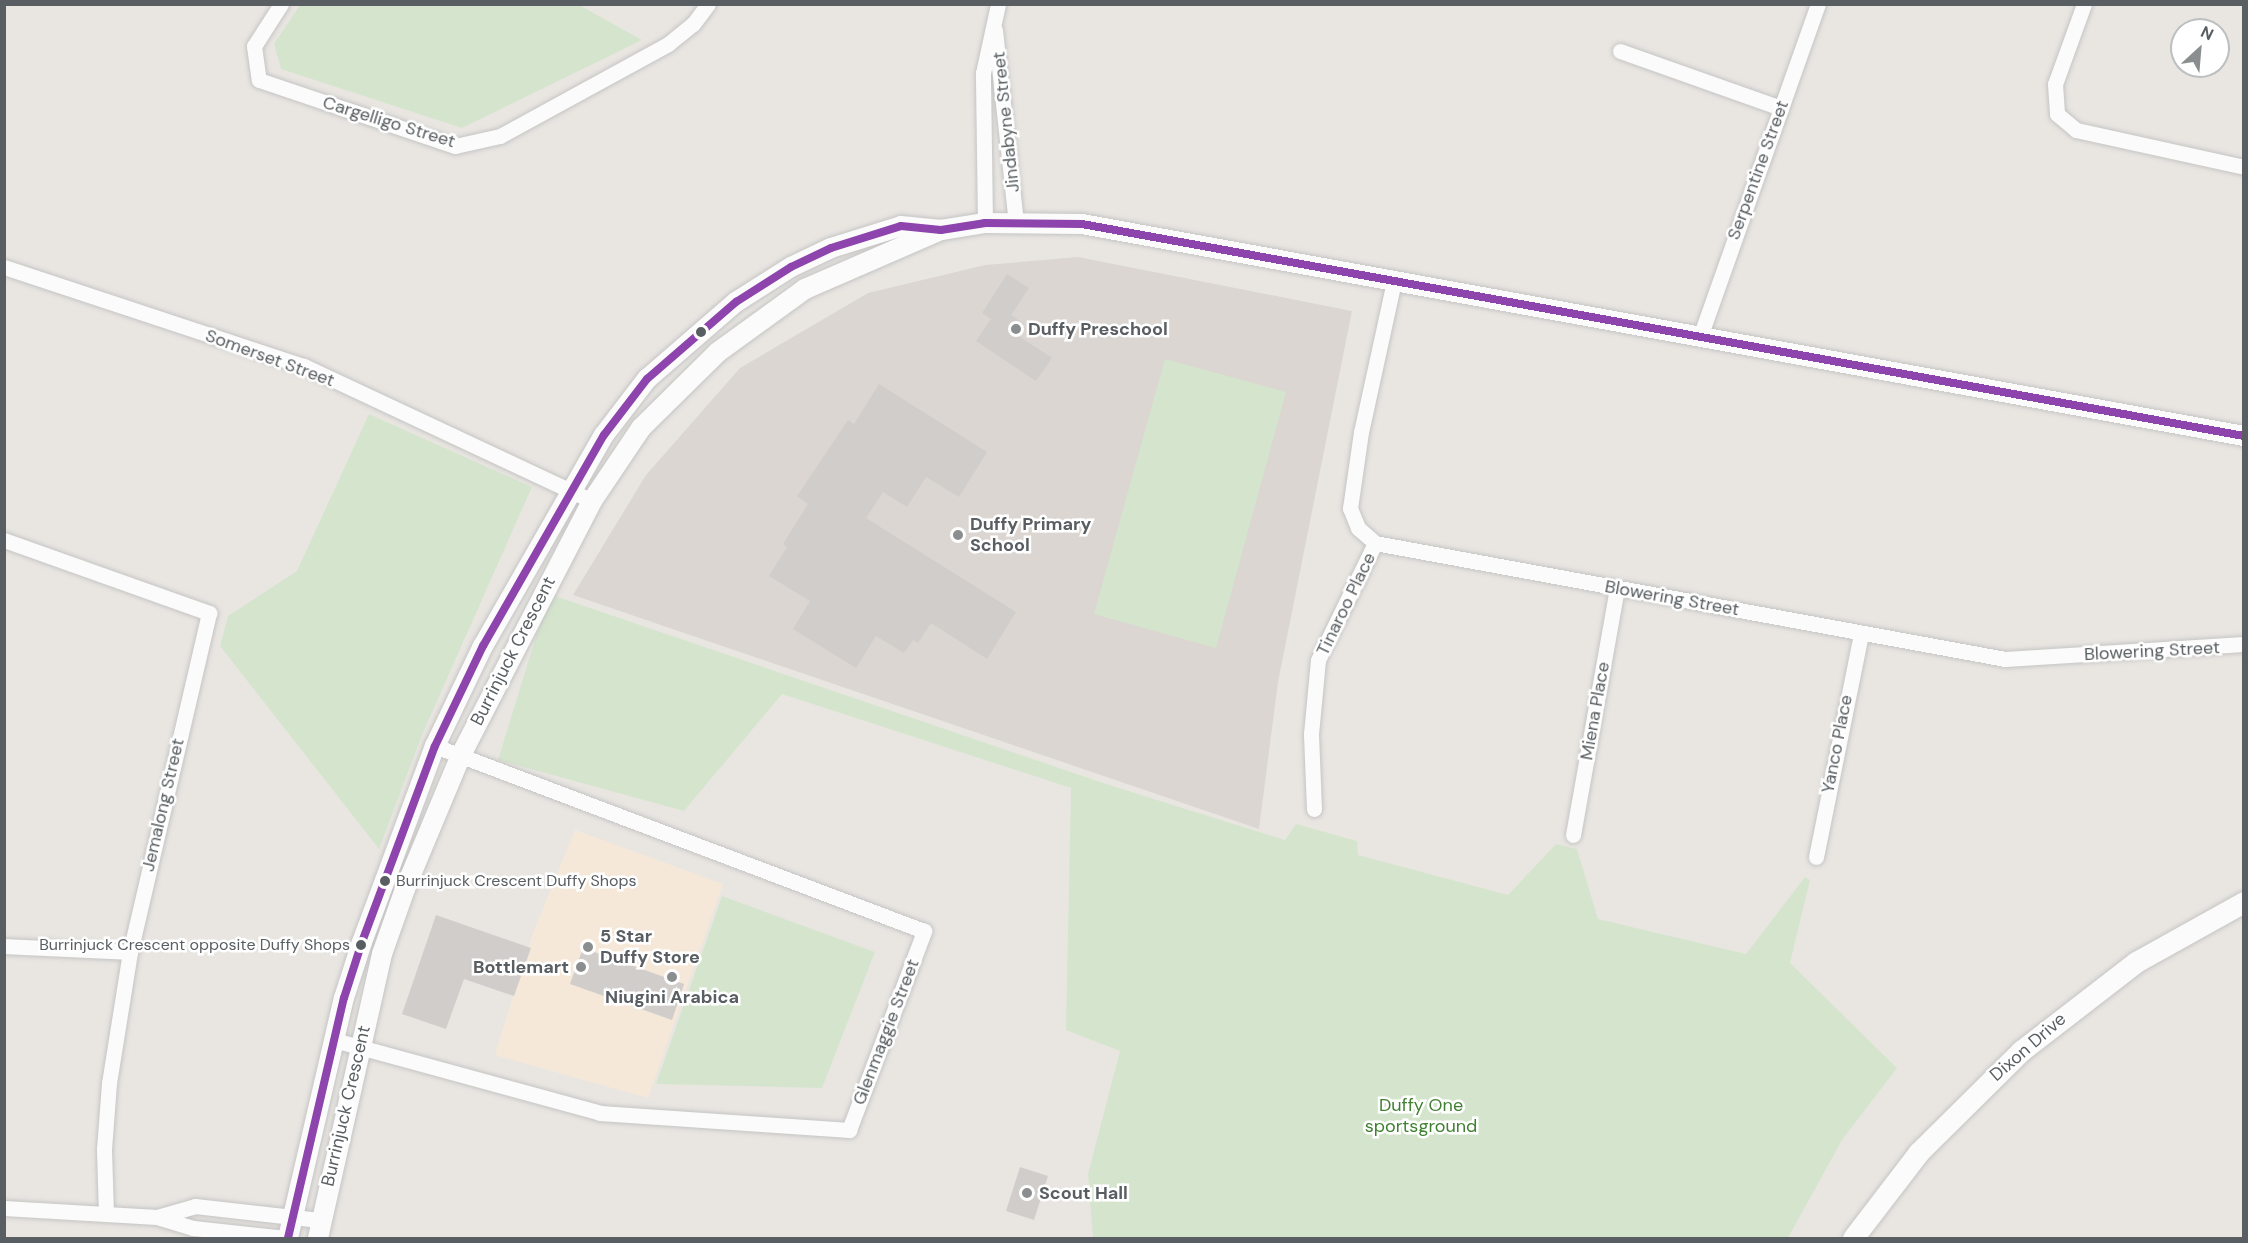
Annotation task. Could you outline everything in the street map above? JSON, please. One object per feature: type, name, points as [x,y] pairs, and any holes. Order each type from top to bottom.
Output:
[{"type":"main road","name":"Dixon Drive","points":[[1852,1239],[1919,1152],[2021,1050],[2136,962],[2220,913],[2244,902]]},
{"type":"main road","points":[[2220,913],[2244,916]]},
{"type":"street","name":"Cargelligo Street","points":[[281,4],[254,46],[259,80],[454,146],[500,136],[668,44],[693,24],[708,4]]},
{"type":"street","name":"Jindabyne Street","points":[[985,223],[983,73],[998,4]]},
{"type":"street","name":"Serpentine Street","points":[[1700,337],[1818,4]]},
{"type":"street","points":[[2084,4],[2055,84],[2057,114],[2076,130],[2244,167]]},
{"type":"street","name":"Jindabyne Street","points":[[993,21],[1003,75],[1016,224]]},
{"type":"street","points":[[1620,51],[1780,108]]},
{"type":"street","name":"Burrinjuck Crescent","points":[[318,1229],[382,954],[405,889],[461,755],[592,501],[641,428],[718,352],[805,289],[941,230],[985,223],[1082,224],[2244,436]]},
{"type":"street","name":"Burrinjuck Crescent","points":[[288,1239],[334,1040],[374,906],[435,746],[483,646],[569,491],[604,435],[647,379],[736,302],[791,267],[831,248],[901,226],[941,230]]},
{"type":"street","name":"Somerset Street","points":[[4,267],[304,366],[592,501]]},
{"type":"street","points":[[1375,543],[1358,528],[1350,508],[1361,432],[1394,281]]},
{"type":"street","name":"Jemalong Street","points":[[4,540],[209,613],[130,951],[109,1083],[104,1150],[106,1214]]},
{"type":"street","name":"Blowering Street","points":[[1375,543],[2005,659],[2244,644]]},
{"type":"street","name":"Tinaroo Place","points":[[1314,809],[1311,734],[1318,660],[1375,543]]},
{"type":"street","name":"Miena Place","points":[[1573,835],[1617,588]]},
{"type":"street","name":"Yanco Place","points":[[1816,857],[1861,633]]},
{"type":"street","name":"Glenmaggie Street","points":[[334,1040],[600,1113],[849,1130],[924,931],[435,746]]},
{"type":"street","points":[[4,946],[130,951]]},
{"type":"street","points":[[157,1217],[195,1206],[292,1217],[318,1229]]},
{"type":"street","points":[[4,1208],[157,1217],[193,1228],[288,1239]]},
{"type":"shaded area","name":"Duffy Primary School","points":[[1078,257],[1352,311],[1278,682],[1259,829],[573,595],[646,475],[740,368],[868,293],[985,265]]},
{"type":"shaded area","points":[[575,830],[723,884],[648,1098],[495,1055],[533,933]]},
{"type":"green space","points":[[300,5],[579,5],[642,40],[462,128],[281,69],[274,44]]},
{"type":"green space","points":[[1165,359],[1286,392],[1216,648],[1094,614]]},
{"type":"green space","points":[[369,414],[532,487],[422,735],[379,849],[220,646],[228,616],[297,571]]},
{"type":"green space","name":"Duffy One sportsground","points":[[549,594],[1106,784],[1285,840],[1296,824],[1357,841],[1358,855],[1508,895],[1556,844],[1577,849],[1598,919],[1746,954],[1805,877],[1810,880],[1790,963],[1897,1068],[1842,1140],[1788,1238],[1093,1238],[1088,1174],[1120,1051],[1066,1030],[1071,788],[782,694],[684,811],[498,760]]},
{"type":"green space","points":[[722,896],[875,952],[822,1088],[656,1084]]},
{"type":"building","points":[[1007,274],[1029,288],[1011,315],[1024,324],[1017,335],[1052,358],[1036,381],[976,341],[991,319],[982,313]]},
{"type":"building","points":[[879,384],[987,452],[959,497],[926,477],[907,507],[883,492],[866,518],[1016,612],[987,659],[931,623],[918,643],[913,640],[904,653],[876,636],[856,668],[793,629],[810,601],[769,576],[787,547],[783,544],[808,504],[797,496],[848,420],[854,424]]},
{"type":"building","points":[[436,915],[531,948],[514,996],[464,979],[446,1029],[402,1014]]},
{"type":"building","points":[[583,948],[684,984],[672,1020],[570,984]]},
{"type":"building","name":"Scout Hall","points":[[1020,1167],[1048,1176],[1034,1220],[1006,1211]]},
{"type":"transit line","points":[[288,1238],[344,998],[362,942],[435,746],[483,646],[604,435],[647,379],[736,302],[791,267],[831,248],[901,226],[941,230],[985,223],[1082,224],[2244,436]]},
{"type":"place","name":"Duffy Preschool","points":[[1016,329]]},
{"type":"place","name":"Duffy Primary School","points":[[958,535]]},
{"type":"place","name":"Burrinjuck Crescent Duffy Shops","points":[[385,881]]},
{"type":"place","name":"Burrinjuck Crescent opposite Duffy Shops","points":[[361,945]]},
{"type":"place","name":"5 Star Duffy Store","points":[[588,947]]},
{"type":"place","name":"Bottlemart","points":[[581,967]]},
{"type":"place","name":"Niugini Arabica","points":[[672,977]]},
{"type":"place","name":"Scout Hall","points":[[1027,1193]]}]
